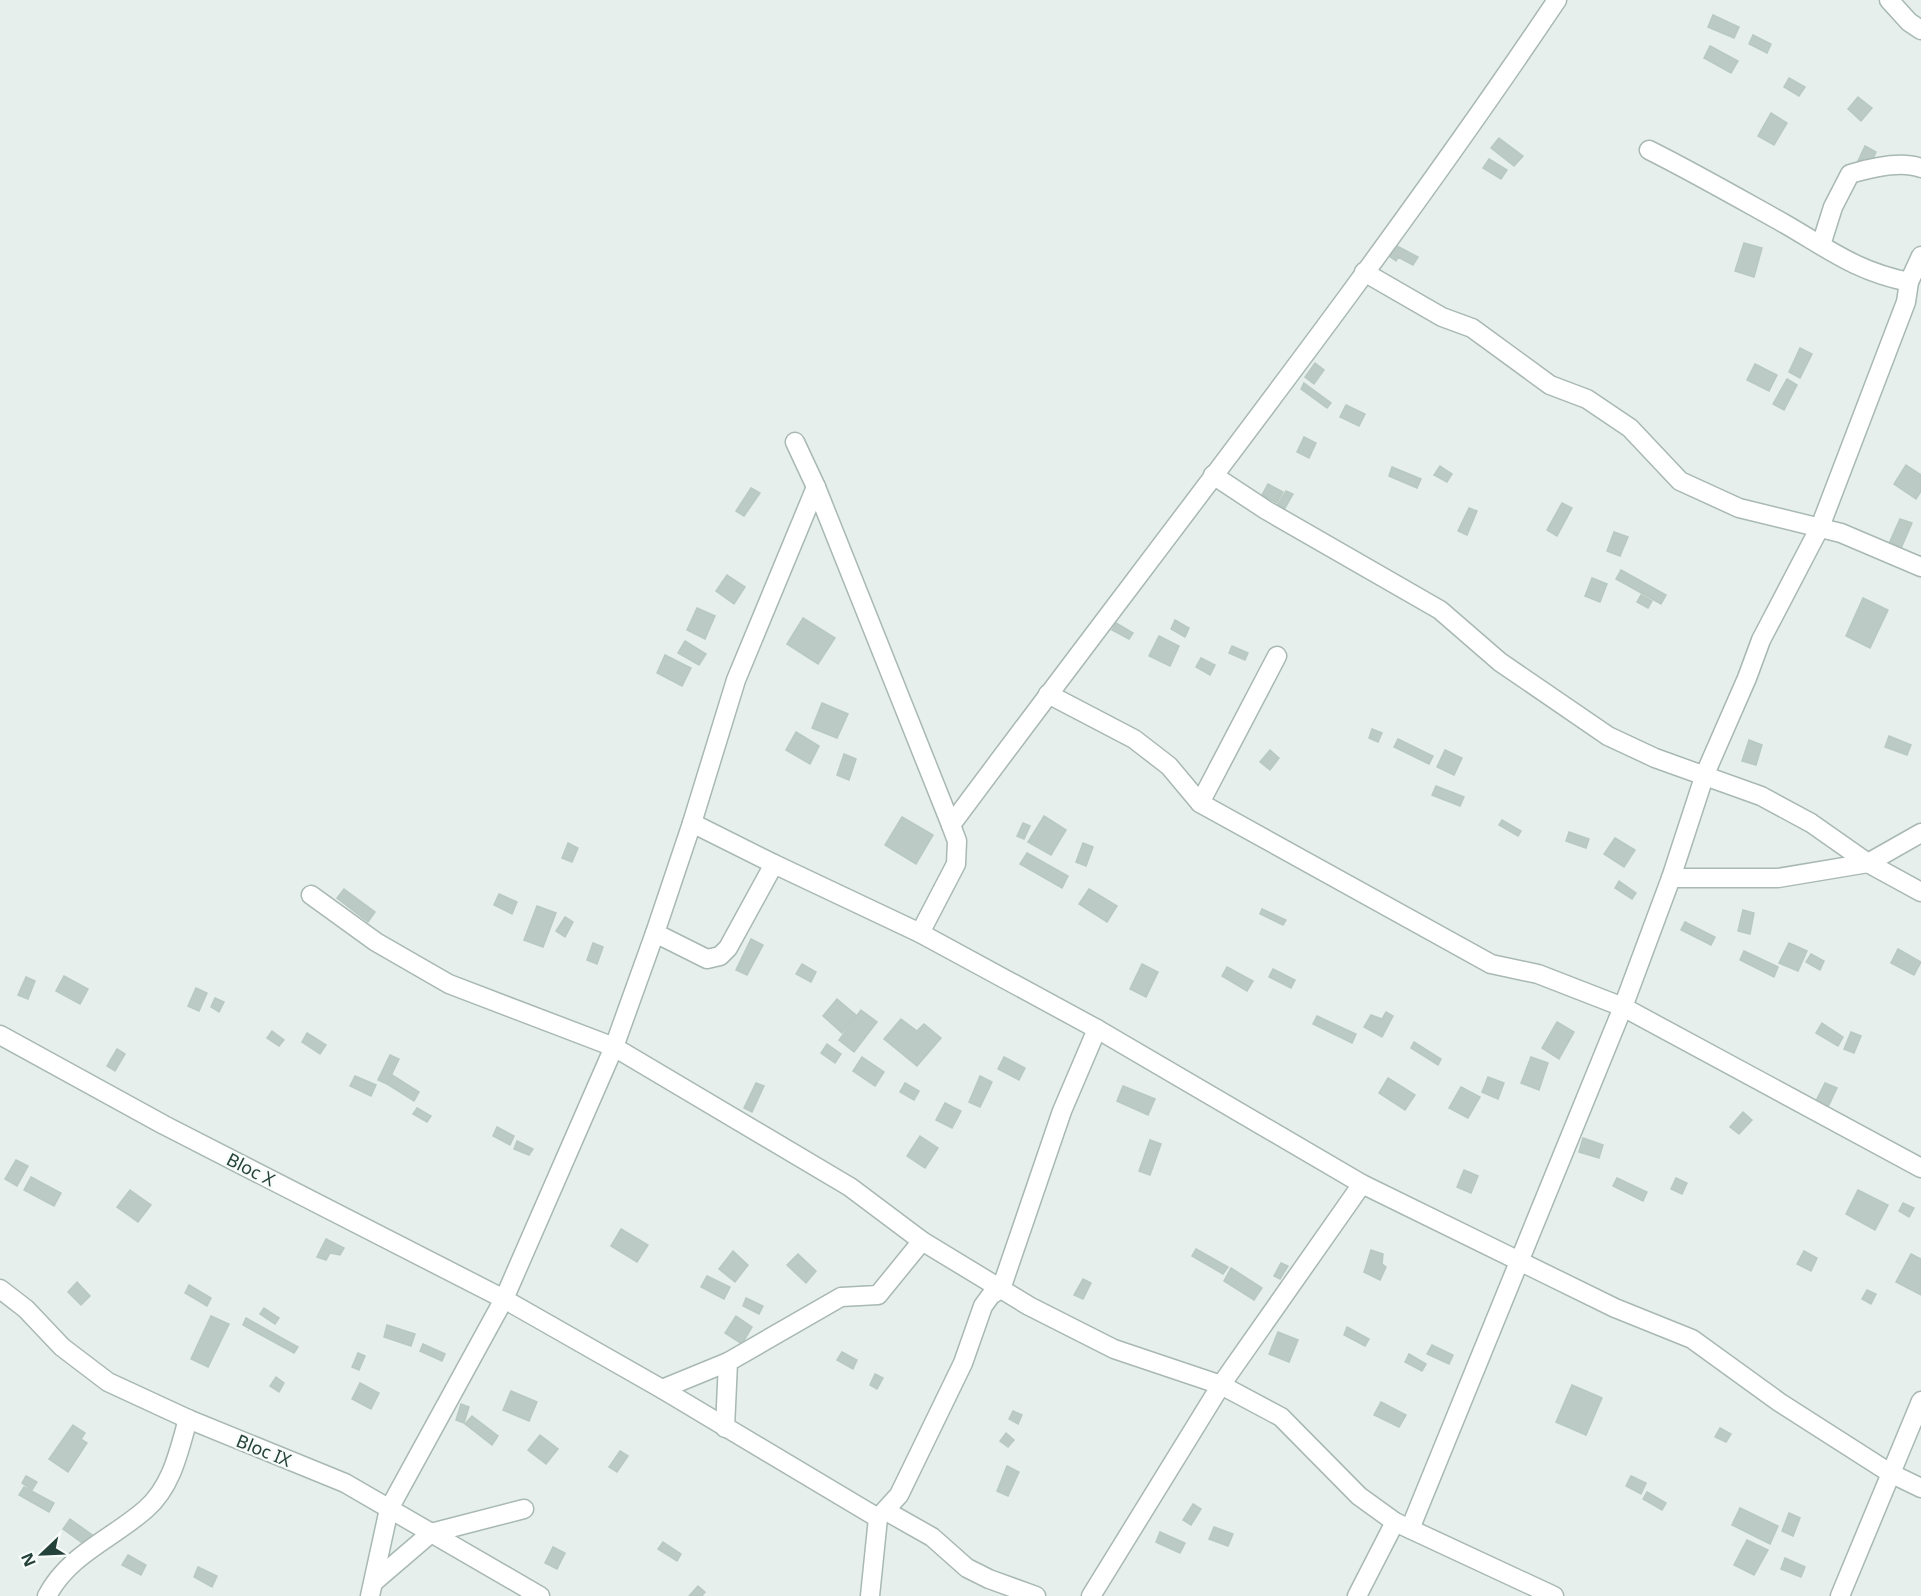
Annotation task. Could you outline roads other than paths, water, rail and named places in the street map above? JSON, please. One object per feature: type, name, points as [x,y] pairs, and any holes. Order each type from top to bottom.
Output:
[{"type":"street","points":[[951,825],[1285,381],[1509,72],[1557,0]]},
{"type":"street","points":[[1889,0],[1909,22],[1921,30]]},
{"type":"street","points":[[1649,150],[1821,245],[1853,266],[1882,277],[1909,282]]},
{"type":"street","points":[[1821,245],[1833,207],[1850,174],[1891,166],[1913,165],[1921,168]]},
{"type":"street","points":[[1357,1596],[1403,1525],[1520,1263],[1623,1007],[1671,878],[1705,774],[1761,640],[1820,527],[1913,301],[1909,282],[1921,256]]},
{"type":"street","points":[[1364,272],[1442,317],[1472,328],[1550,385],[1587,399],[1630,428],[1680,481],[1739,508],[1841,533],[1921,567]]},
{"type":"street","points":[[795,442],[816,487],[957,842],[956,864],[920,933]]},
{"type":"street","points":[[1213,474],[1266,510],[1440,610],[1500,662],[1608,736],[1655,758],[1705,774],[1761,796],[1811,823],[1868,863],[1921,892]]},
{"type":"street","points":[[373,1589],[389,1509],[504,1299],[614,1047],[692,824],[736,680],[816,487]]},
{"type":"street","points":[[1200,803],[1277,656]]},
{"type":"street","points":[[1048,694],[1134,739],[1169,766],[1200,803],[1491,964],[1538,974],[1623,1007],[1921,1168]]},
{"type":"street","points":[[692,824],[920,933],[1097,1029],[1362,1184],[1520,1263],[1616,1308],[1692,1339],[1779,1402],[1890,1473],[1921,1488]]},
{"type":"street","points":[[1671,878],[1778,878],[1868,863],[1921,833]]},
{"type":"street","points":[[654,933],[707,959],[720,956],[728,948],[774,864]]},
{"type":"street","points":[[311,895],[376,942],[449,984],[614,1047],[850,1187],[922,1241],[1001,1289],[1114,1349],[1221,1385],[1281,1417],[1359,1496],[1403,1525],[1478,1563],[1554,1596]]},
{"type":"street","points":[[870,1596],[882,1514],[899,1495],[914,1467],[939,1409],[963,1363],[983,1306],[991,1295],[1001,1289],[1062,1111],[1097,1029]]},
{"type":"street","name":"Bloc X","points":[[0,1035],[164,1125],[504,1299],[662,1389],[725,1428],[882,1514],[932,1537],[967,1568],[989,1579],[1036,1596]]},
{"type":"street","points":[[1091,1596],[1221,1385],[1362,1184]]},
{"type":"street","points":[[662,1389],[728,1362],[841,1297],[878,1295],[922,1241]]},
{"type":"street","name":"Bloc IX","points":[[0,1289],[26,1309],[62,1347],[108,1382],[188,1419],[345,1483],[540,1596]]},
{"type":"street","points":[[725,1428],[728,1362]]},
{"type":"street","points":[[1840,1596],[1921,1401]]},
{"type":"street","points":[[47,1596],[74,1560],[147,1509],[174,1470],[188,1419]]},
{"type":"street","points":[[373,1589],[431,1533],[524,1509]]}]
